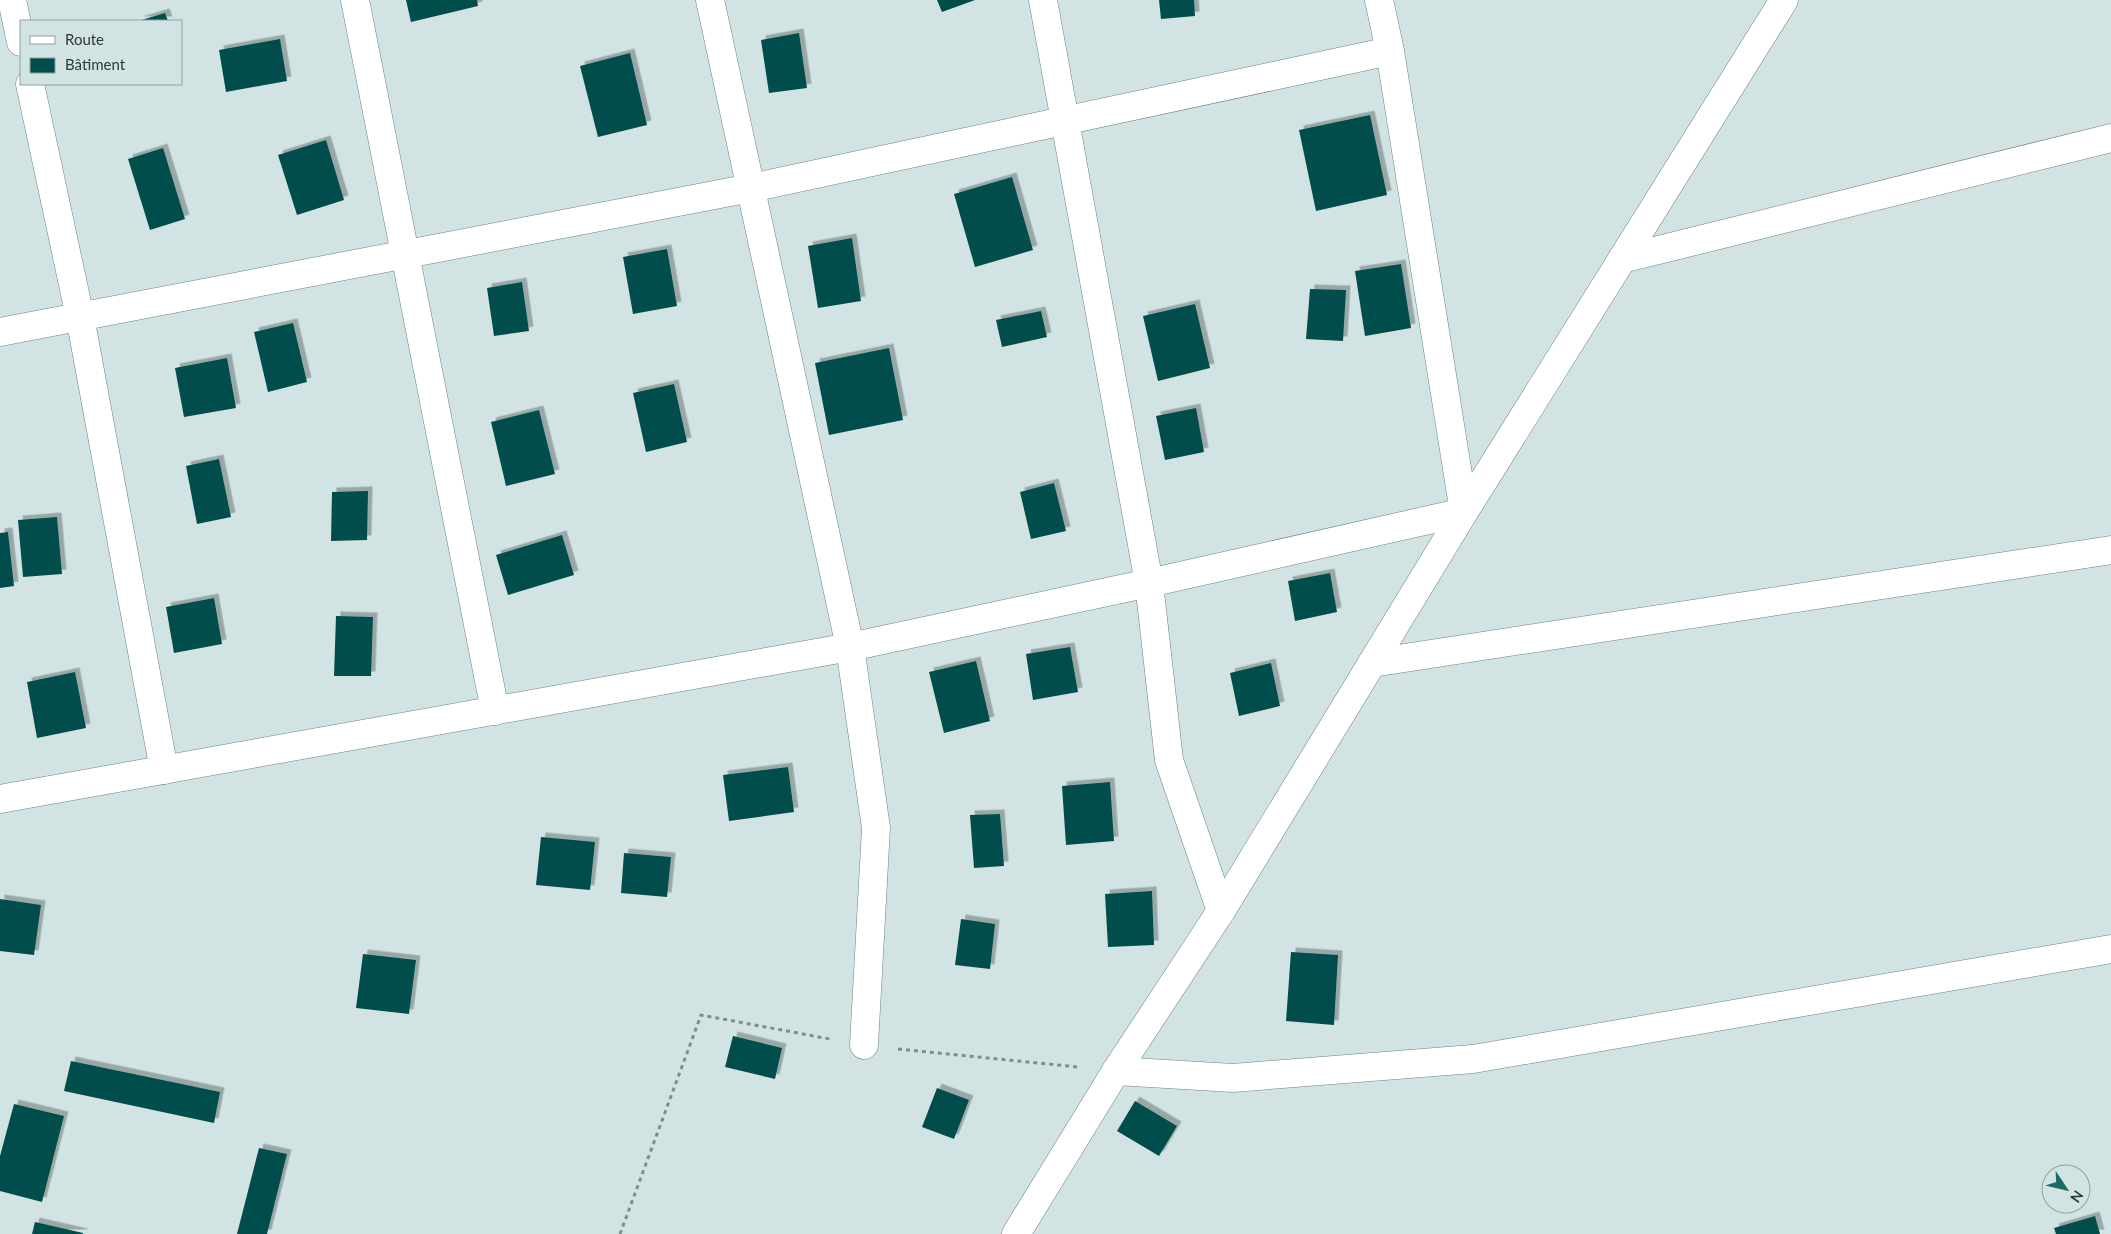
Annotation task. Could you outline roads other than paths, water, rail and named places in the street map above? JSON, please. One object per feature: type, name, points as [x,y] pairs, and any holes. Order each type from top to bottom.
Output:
[{"type":"street","points":[[12,0],[20,37]]},
{"type":"street","points":[[355,0],[404,255],[496,710]]},
{"type":"street","points":[[710,0],[850,647],[876,828],[864,1045]]},
{"type":"street","points":[[1043,0],[1149,583],[1169,760],[1221,911]]},
{"type":"street","points":[[1379,0],[1390,51],[1464,512]]},
{"type":"street","points":[[1016,1234],[1116,1071],[1221,911],[1464,512],[1779,3]]},
{"type":"street","points":[[0,332],[750,188],[1390,51]]},
{"type":"street","points":[[30,85],[80,317],[164,770]]},
{"type":"street","points":[[1622,259],[2111,138]]},
{"type":"street","points":[[0,800],[850,647],[1149,583],[1464,512]]},
{"type":"street","points":[[1372,663],[2111,550]]},
{"type":"street","points":[[1116,1071],[1233,1078],[1472,1059],[2111,949]]}]
